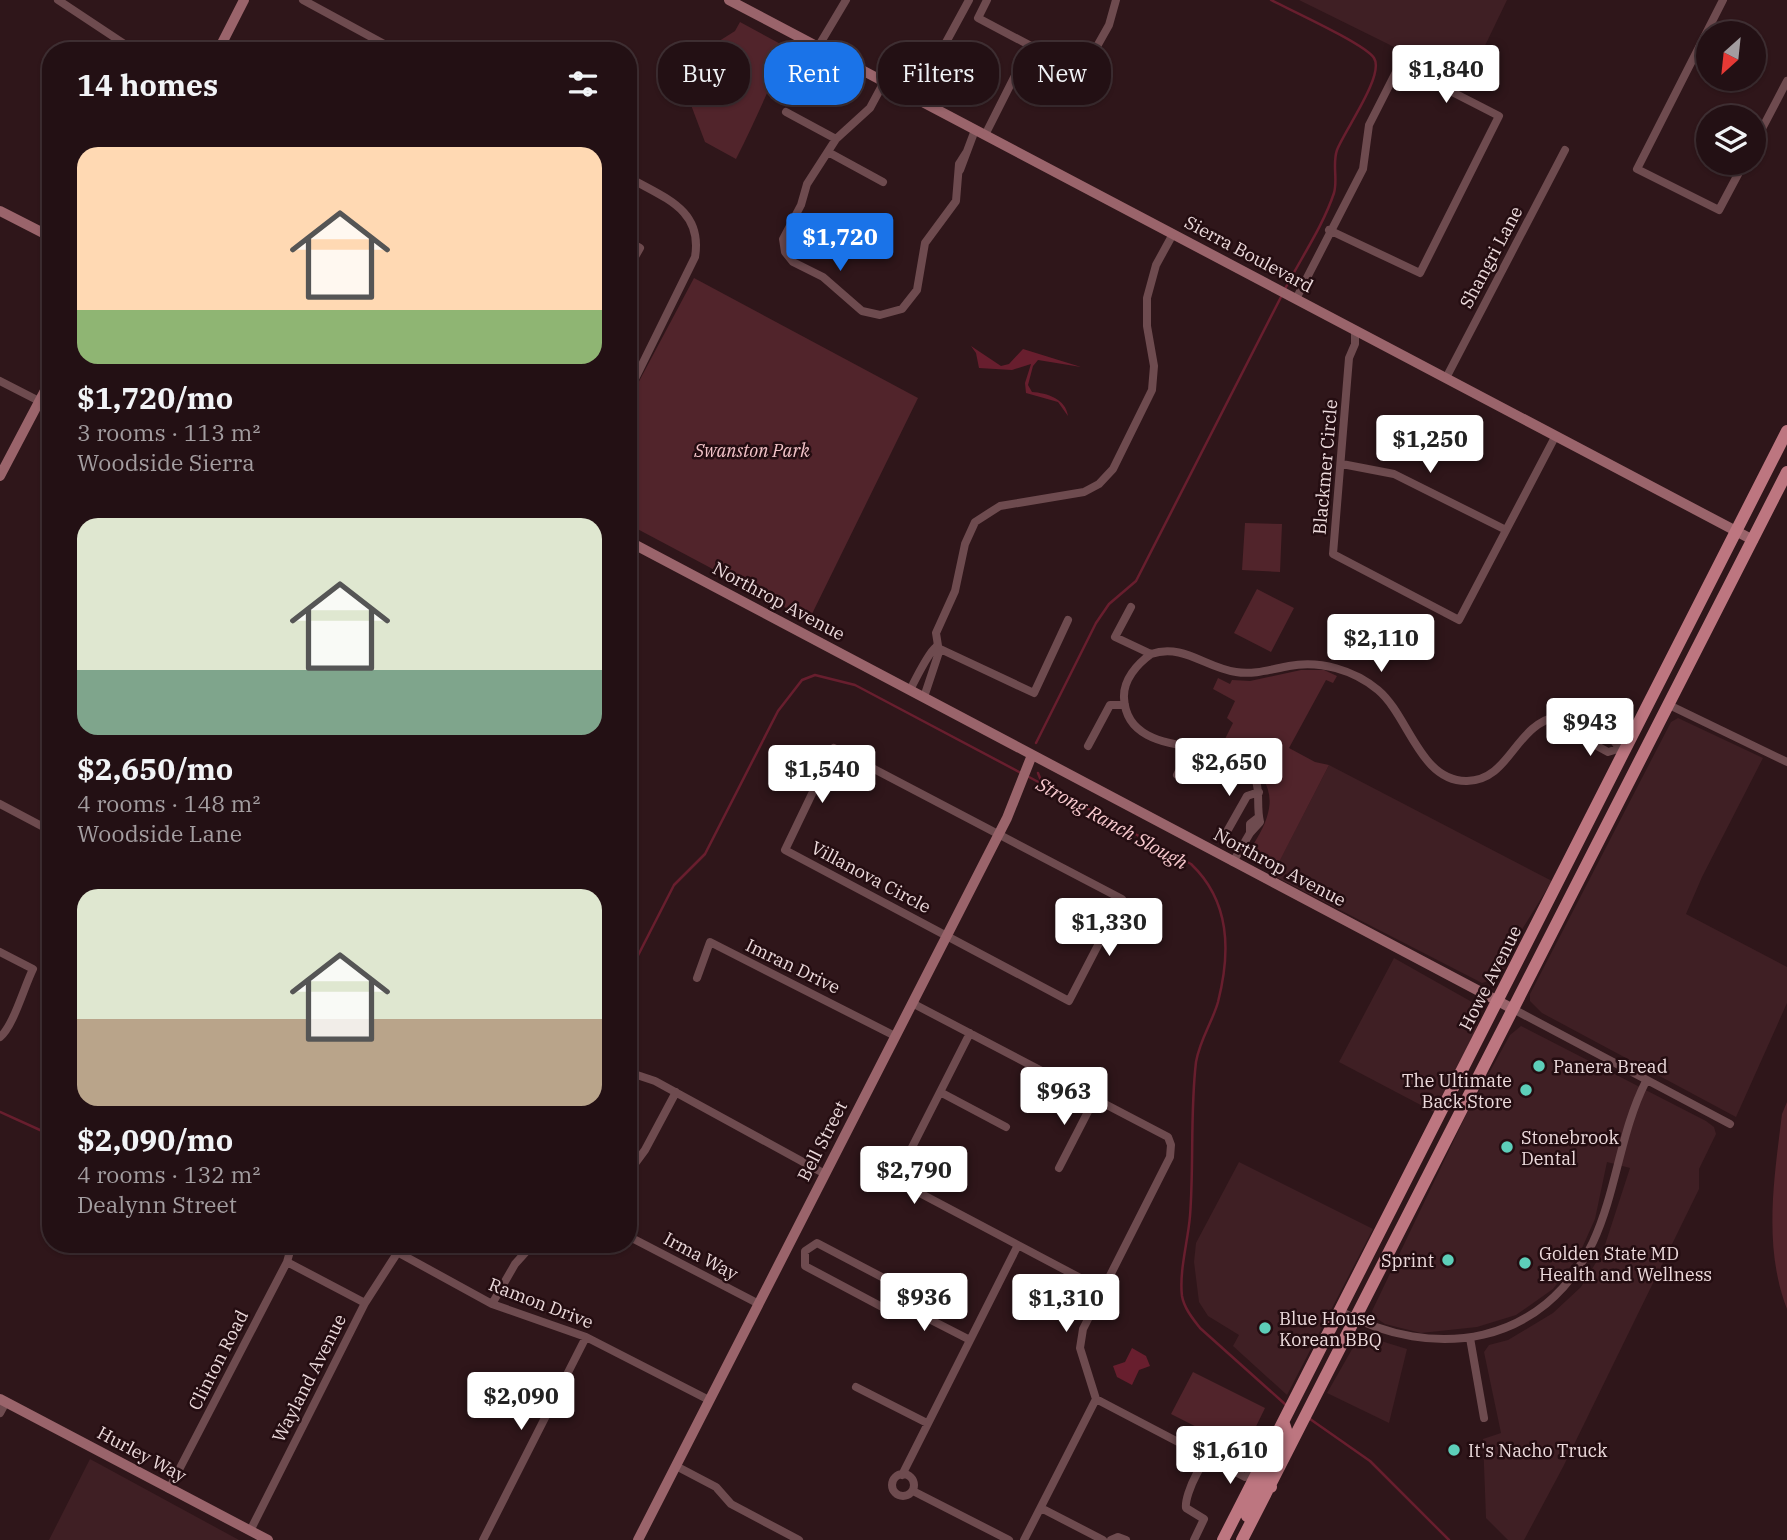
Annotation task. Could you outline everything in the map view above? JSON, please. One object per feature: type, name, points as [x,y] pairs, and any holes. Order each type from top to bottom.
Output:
[{"type":"main road","name":"Howe Avenue","points":[[1223,1540],[1254,1473],[1286,1420],[1498,1002],[1620,751],[1787,431]]},
{"type":"main road","name":"Howe Avenue","points":[[1245,1535],[1303,1426],[1787,472]]},
{"type":"main road","points":[[1668,704],[1668,688],[1694,638],[1691,619]]},
{"type":"main road","points":[[1609,820],[1608,807],[1630,763],[1629,757],[1620,751]]},
{"type":"main road","points":[[1271,1487],[1269,1473],[1288,1436],[1286,1420]]},
{"type":"main road","points":[[1245,1535],[1247,1514],[1262,1481],[1254,1473]]},
{"type":"street","points":[[58,0],[121,42]]},
{"type":"street","points":[[223,42],[244,0]]},
{"type":"street","points":[[303,0],[380,42]]},
{"type":"street","name":"Sierra Boulevard","points":[[730,0],[809,42]]},
{"type":"street","points":[[821,42],[846,0]]},
{"type":"street","points":[[946,42],[969,0]]},
{"type":"street","points":[[987,0],[978,18],[1023,42]]},
{"type":"street","points":[[1100,42],[1109,25],[1116,0]]},
{"type":"street","points":[[1723,0],[1637,169],[1719,210],[1738,175]]},
{"type":"street","points":[[1288,294],[1329,230],[1363,169],[1368,125],[1397,70],[1421,76],[1499,116],[1420,273],[1329,230]]},
{"type":"street","points":[[878,93],[870,108],[836,139],[807,184],[797,213],[788,226],[784,247],[793,262],[823,277],[851,304],[872,314],[898,312],[915,295],[925,243],[956,201],[961,157],[980,132],[1013,75]]},
{"type":"street","points":[[1766,121],[1787,80]]},
{"type":"street","name":"Sierra Boulevard","points":[[928,105],[1753,540]]},
{"type":"street","points":[[786,112],[836,139]]},
{"type":"street","name":"Shangri Lane","points":[[1446,378],[1565,150]]},
{"type":"street","points":[[828,152],[883,182]]},
{"type":"street","points":[[637,182],[681,208],[694,223],[698,236],[695,257],[637,375]]},
{"type":"street","points":[[0,211],[42,232]]},
{"type":"street","points":[[910,690],[939,652],[936,633],[955,591],[968,534],[981,516],[1000,506],[1083,492],[1099,484],[1113,468],[1152,390],[1154,366],[1147,326],[1147,298],[1156,265],[1173,234]]},
{"type":"street","name":"Blackmer Circle","points":[[1354,330],[1355,344],[1349,358],[1333,554],[1459,620],[1555,437]]},
{"type":"street","points":[[0,381],[39,401]]},
{"type":"street","points":[[0,477],[42,396]]},
{"type":"street","points":[[1342,464],[1394,474],[1506,530]]},
{"type":"street","name":"Northrop Avenue","points":[[637,546],[1730,1124]]},
{"type":"street","points":[[1131,607],[1115,637],[1151,654]]},
{"type":"street","points":[[936,646],[1034,693],[1068,620]]},
{"type":"street","points":[[1233,862],[1250,833],[1256,828],[1259,817],[1259,792],[1253,774],[1243,763],[1226,755],[1168,744],[1143,730],[1130,718],[1124,692],[1129,677],[1151,654],[1163,650],[1179,651],[1235,672],[1307,664],[1355,675],[1390,701],[1430,764],[1457,780],[1472,780],[1493,773],[1539,722],[1559,716],[1595,736],[1597,746],[1608,752],[1620,751]]},
{"type":"street","points":[[924,697],[930,666]]},
{"type":"street","points":[[1668,704],[1787,762]]},
{"type":"street","points":[[1088,746],[1110,705],[1125,705]]},
{"type":"street","name":"Villanova Circle","points":[[947,935],[785,850],[834,748],[999,835]]},
{"type":"street","points":[[1177,775],[1191,749]]},
{"type":"street","name":"Bell Street","points":[[638,1540],[999,835],[1032,755]]},
{"type":"street","points":[[1225,835],[1247,796],[1259,792]]},
{"type":"street","points":[[0,804],[42,826]]},
{"type":"street","points":[[947,935],[1069,1001],[1122,899],[999,835]]},
{"type":"street","name":"Imran Drive","points":[[697,978],[710,942],[895,1036]]},
{"type":"street","points":[[0,952],[33,970],[19,997],[17,1010],[0,1037]]},
{"type":"street","points":[[912,1003],[1164,1134],[1171,1146],[1168,1162],[1103,1290],[1080,1342],[1096,1399],[1024,1540]]},
{"type":"street","points":[[970,1033],[903,1165],[904,1179],[914,1189],[1103,1290]]},
{"type":"street","points":[[637,1076],[676,1092],[825,1174]]},
{"type":"street","points":[[1340,1311],[1379,1331],[1414,1339],[1470,1338],[1504,1328],[1537,1310],[1560,1290],[1585,1257],[1600,1225],[1631,1110],[1646,1081]]},
{"type":"street","points":[[637,1160],[676,1092]]},
{"type":"street","points":[[940,1092],[1006,1127]]},
{"type":"street","points":[[1059,1168],[1095,1098]]},
{"type":"street","name":"Irma Way","points":[[637,1241],[759,1304]]},
{"type":"street","points":[[789,1243],[804,1251]]},
{"type":"street","points":[[817,1243],[895,1284],[892,1300],[884,1308],[805,1266],[804,1251],[817,1243]]},
{"type":"street","points":[[913,1491],[904,1496],[894,1492],[893,1481],[902,1475],[1018,1245]]},
{"type":"street","name":"Clinton Road","points":[[169,1489],[290,1253]]},
{"type":"street","name":"Wayland Avenue","points":[[250,1531],[365,1303],[399,1253]]},
{"type":"street","name":"Ramon Drive","points":[[399,1253],[492,1304],[586,1337],[709,1400]]},
{"type":"street","points":[[492,1304],[515,1264],[525,1253]]},
{"type":"street","points":[[287,1262],[365,1303]]},
{"type":"street","points":[[892,1300],[970,1340]]},
{"type":"street","points":[[483,1540],[586,1337]]},
{"type":"street","points":[[1470,1338],[1485,1418]]},
{"type":"street","points":[[856,1387],[927,1423]]},
{"type":"street","points":[[1096,1399],[1206,1456],[1245,1478],[1254,1473],[1251,1464],[1225,1451],[1215,1450],[1206,1456],[1185,1500],[1186,1508],[1204,1519],[1194,1540]]},
{"type":"street","points":[[0,1413],[3,1401]]},
{"type":"street","name":"Hurley Way","points":[[3,1401],[268,1540]]},
{"type":"street","points":[[676,1465],[716,1487],[731,1504],[799,1540]]},
{"type":"street","points":[[902,1475],[912,1478],[913,1491]]},
{"type":"street","points":[[913,1491],[1009,1540]]},
{"type":"street","points":[[1041,1508],[1103,1540]]},
{"type":"street","points":[[1111,1540],[1118,1537],[1126,1540]]},
{"type":"shaded area","points":[[1299,0],[1507,0],[1467,83]]},
{"type":"shaded area","points":[[971,346],[1001,366],[1009,364],[1023,349],[1081,367],[1038,360],[1033,366],[1028,385],[1032,392],[1060,401],[1068,416],[1058,402],[1026,393],[1025,383],[1031,364],[1012,370],[979,368],[976,353]]},
{"type":"shaded area","points":[[1678,718],[1763,758],[1686,914],[1787,967],[1787,1003],[1736,1117],[1542,1013],[1530,1001],[1530,994],[1671,722]]},
{"type":"shaded area","points":[[1329,765],[1552,881],[1521,931],[1499,978],[1482,983],[1272,875]]},
{"type":"shaded area","points":[[1394,958],[1479,1006],[1475,1032],[1434,1112],[1339,1062]]},
{"type":"shaded area","points":[[1521,1026],[1706,1121],[1714,1127],[1716,1134],[1699,1169],[1699,1189],[1563,1467],[1524,1540],[1508,1540],[1486,1518],[1483,1439],[1501,1433],[1484,1352],[1489,1345],[1508,1340],[1553,1313],[1581,1287],[1603,1251],[1630,1168],[1607,1162],[1595,1219],[1578,1257],[1553,1289],[1516,1315],[1477,1327],[1421,1333],[1385,1324],[1373,1316],[1372,1311],[1467,1113],[1510,1035]]},
{"type":"shaded area","points":[[1239,1162],[1373,1229],[1287,1395],[1233,1346],[1239,1335],[1208,1316],[1199,1302],[1194,1262],[1196,1243]]},
{"type":"shaded area","points":[[1359,1337],[1368,1337],[1407,1349],[1389,1423],[1327,1393]]},
{"type":"shaded area","points":[[1132,1348],[1146,1356],[1150,1366],[1139,1370],[1132,1385],[1117,1377],[1113,1366],[1125,1362]]},
{"type":"shaded area","points":[[90,1459],[239,1540],[49,1540]]},
{"type":"green space","points":[[740,22],[777,42],[764,42],[764,100],[736,159],[705,142],[691,105],[750,105],[750,42],[718,42],[735,31]]},
{"type":"green space","name":"Swanston Park","points":[[694,278],[918,398],[809,620],[637,529],[637,385]]},
{"type":"green space","points":[[1245,523],[1282,524],[1280,572],[1242,570]]},
{"type":"green space","points":[[1257,589],[1294,608],[1271,652],[1234,633]]},
{"type":"green space","points":[[1301,670],[1324,670],[1337,676],[1333,683],[1326,680],[1289,748],[1315,762],[1329,765],[1276,868],[1248,854],[1267,818],[1270,801],[1268,790],[1264,780],[1249,764],[1220,749],[1233,723],[1227,718],[1235,701],[1213,689],[1218,678],[1230,684],[1232,680],[1250,681]]},
{"type":"green space","points":[[1787,1102],[1787,1309],[1775,1262],[1772,1213],[1782,1114]]},
{"type":"green space","points":[[1193,1372],[1265,1408],[1244,1451],[1171,1414]]},
{"type":"waterway","points":[[1271,0],[1357,44],[1374,58],[1376,66],[1369,90],[1337,150],[1334,193],[1318,230],[1285,289]]},
{"type":"waterway","points":[[1036,743],[1096,623],[1109,604],[1136,581],[1282,295]]},
{"type":"waterway","name":"Strong Ranch Slough","points":[[637,957],[674,885],[705,854],[778,711],[802,680],[815,675],[855,685],[1023,774]]},
{"type":"waterway","points":[[1038,773],[1042,783]]},
{"type":"waterway","name":"Strong Ranch Slough","points":[[1029,777],[1191,864],[1214,894],[1224,928],[1225,964],[1218,1002],[1196,1062],[1191,1197],[1182,1296],[1200,1328],[1286,1405]]},
{"type":"waterway","name":"Strong Ranch Slough","points":[[0,1112],[42,1131]]},
{"type":"waterway","name":"Strong Ranch Slough","points":[[1310,1419],[1370,1461],[1449,1540]]},
{"type":"place","name":"Panera Bread","points":[[1539,1066]]},
{"type":"place","name":"The Ultimate Back Store","points":[[1526,1090]]},
{"type":"place","name":"Stonebrook Dental","points":[[1507,1147]]},
{"type":"place","name":"Sprint","points":[[1448,1260]]},
{"type":"place","name":"Golden State MD Health and Wellness","points":[[1525,1263]]},
{"type":"place","name":"Blue House Korean BBQ","points":[[1265,1328]]},
{"type":"place","name":"It's Nacho Truck","points":[[1454,1450]]}]
